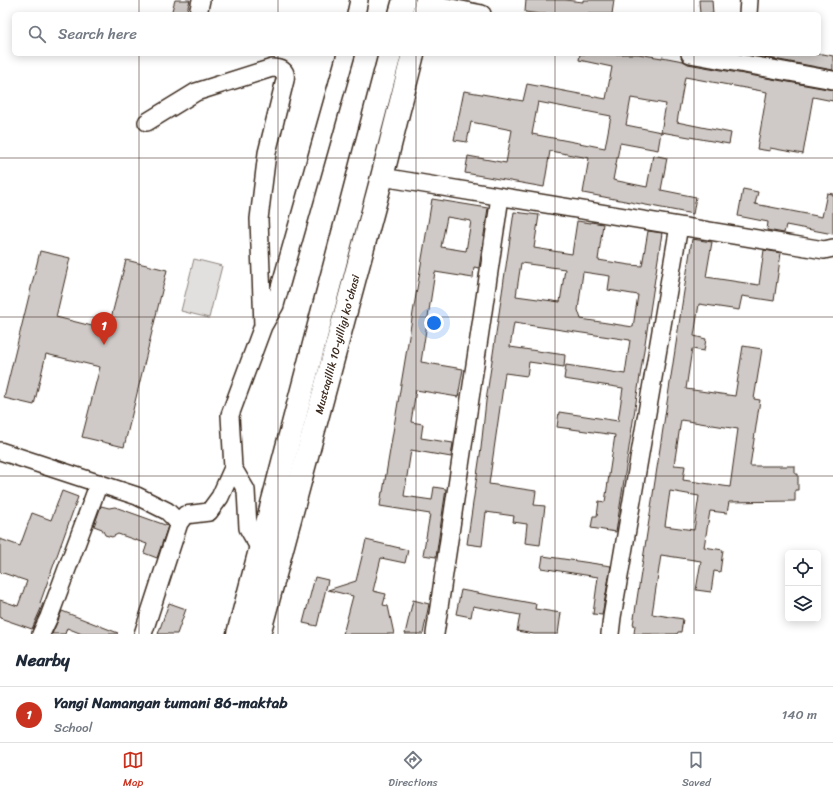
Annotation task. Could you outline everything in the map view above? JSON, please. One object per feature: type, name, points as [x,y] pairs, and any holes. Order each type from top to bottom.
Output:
[{"type":"main road","points":[[401,12],[404,0]]},
{"type":"main road","name":"Mustaqillik 10-yilligi ko'chasi","points":[[238,634],[389,56]]},
{"type":"main road","name":"Mustaqillik 10-yilligi ko'chasi","points":[[259,634],[382,177],[412,56]]},
{"type":"street","points":[[198,12],[201,0]]},
{"type":"street","points":[[356,12],[359,0]]},
{"type":"street","points":[[748,12],[749,0]]},
{"type":"street","points":[[425,6],[468,12]]},
{"type":"street","points":[[260,549],[248,528],[246,490],[233,468],[230,415],[263,326],[275,305],[345,56]]},
{"type":"street","points":[[714,56],[738,58],[833,80]]},
{"type":"street","points":[[148,122],[196,92],[272,68],[278,68],[284,71],[286,75],[285,80],[267,153],[259,219],[263,326]]},
{"type":"street","points":[[382,177],[824,250],[833,248]]},
{"type":"street","points":[[434,634],[500,196]]},
{"type":"street","points":[[610,634],[679,226]]},
{"type":"street","points":[[0,451],[137,496],[167,511],[179,523]]},
{"type":"street","points":[[143,634],[179,523],[185,515],[209,512],[220,497],[233,468]]},
{"type":"street","points":[[41,634],[99,483]]},
{"type":"shaded area","points":[[194,259],[222,266],[209,318],[181,311]]},
{"type":"building","points":[[175,0],[190,0],[187,12],[172,12]]},
{"type":"building","points":[[526,0],[565,0],[583,2],[583,0],[614,0],[612,12],[525,12]]},
{"type":"building","points":[[699,0],[712,0],[713,12],[700,12]]},
{"type":"building","points":[[821,54],[823,54],[833,56],[833,70],[758,56],[821,56]]},
{"type":"building","points":[[580,56],[662,57],[683,61],[688,64],[833,90],[833,101],[813,97],[803,154],[770,148],[770,151],[757,149],[767,92],[685,77],[677,122],[731,133],[729,144],[661,132],[658,150],[620,143],[613,180],[647,187],[653,155],[667,158],[661,190],[696,197],[693,214],[583,193],[589,158],[550,151],[544,187],[465,173],[468,156],[506,163],[512,130],[471,122],[467,142],[454,140],[464,91],[523,101],[527,84],[606,99],[612,67],[579,60]],"holes":[[[631,98],[666,104],[661,132],[626,125]],[[538,102],[611,116],[605,148],[532,134]]]},
{"type":"building","points":[[743,189],[758,192],[755,204],[822,217],[827,193],[833,194],[833,234],[786,225],[784,233],[767,230],[768,222],[738,216]]},
{"type":"building","points":[[432,199],[488,208],[479,268],[474,267],[473,278],[435,272],[421,362],[463,369],[458,397],[416,390],[411,422],[423,424],[421,438],[453,443],[451,457],[411,450],[404,496],[432,500],[434,487],[446,489],[436,557],[423,555],[430,514],[380,506]],"holes":[[[447,217],[471,221],[466,251],[441,247]]]},
{"type":"building","points":[[514,212],[539,215],[534,248],[572,254],[577,221],[603,224],[598,260],[630,265],[642,266],[648,231],[662,233],[616,532],[591,528],[593,516],[597,516],[599,501],[605,502],[615,435],[557,427],[559,412],[618,421],[623,388],[564,379],[566,365],[625,374],[630,340],[514,323],[510,347],[565,355],[564,367],[529,362],[527,376],[505,373],[489,484],[536,491],[534,505],[545,506],[540,545],[525,543],[527,524],[513,522],[514,516],[486,512],[482,546],[467,544],[481,448],[486,401]],"holes":[[[521,263],[565,269],[560,302],[516,296]],[[583,272],[610,276],[608,290],[638,295],[633,327],[581,319],[578,310]]]},
{"type":"building","points":[[692,239],[712,242],[706,277],[759,285],[764,250],[781,253],[774,301],[742,296],[739,310],[699,304],[694,336],[706,339],[704,351],[692,349],[686,389],[735,396],[743,346],[762,349],[754,399],[760,400],[750,466],[795,466],[795,474],[798,474],[798,490],[795,490],[795,501],[729,502],[727,513],[710,511],[704,547],[723,550],[720,572],[714,571],[711,592],[696,590],[701,561],[661,555],[652,614],[683,619],[681,632],[678,632],[677,634],[634,634],[635,625],[633,625]],"holes":[[[681,420],[738,429],[730,487],[683,480],[685,466],[674,465]],[[670,491],[699,496],[694,530],[665,526]]]},
{"type":"building","points":[[40,251],[70,258],[56,317],[108,330],[126,260],[167,270],[124,447],[82,437],[100,367],[46,354],[34,405],[4,398]]},
{"type":"building","points":[[62,491],[78,497],[40,603],[43,604],[32,629],[0,618],[0,600],[18,606],[27,581],[0,572],[0,539],[20,546],[32,513],[51,520]]},
{"type":"building","points":[[101,506],[109,508],[115,507],[168,526],[157,558],[144,553],[147,544],[118,534],[112,537],[105,535],[102,529],[94,526]]},
{"type":"building","points":[[366,540],[408,550],[405,563],[381,558],[373,591],[386,594],[383,605],[388,606],[394,634],[343,634],[353,596],[328,590],[356,581]]},
{"type":"building","points":[[543,556],[611,566],[602,615],[593,614],[598,577],[541,568]]},
{"type":"building","points":[[315,577],[328,580],[317,626],[303,623]]},
{"type":"building","points":[[461,590],[536,604],[535,609],[561,613],[558,634],[534,634],[517,631],[520,615],[473,606],[471,617],[456,614]]},
{"type":"building","points":[[413,600],[429,604],[423,634],[405,634]]},
{"type":"building","points":[[169,603],[186,609],[177,634],[158,634]]},
{"type":"building","points":[[62,611],[118,633],[82,634],[67,628],[65,634],[52,634]]},
{"type":"place","name":"Yangi Namangan tumani 86-maktab","points":[[104,345]]}]
